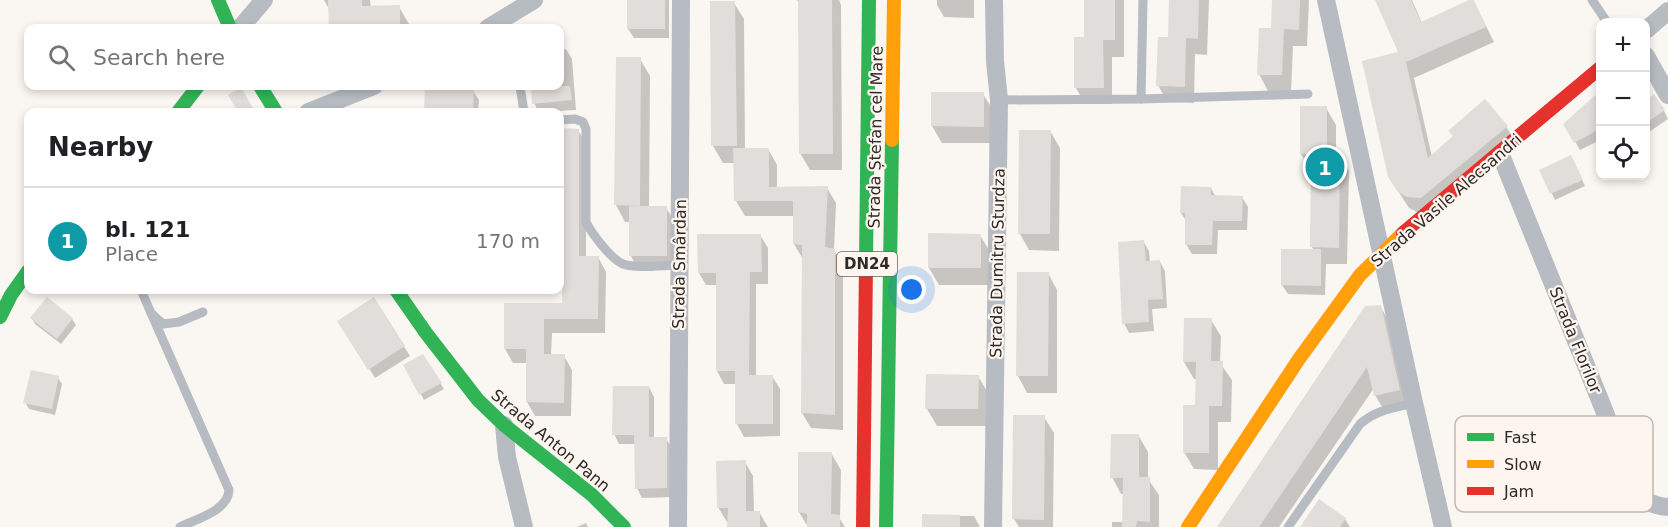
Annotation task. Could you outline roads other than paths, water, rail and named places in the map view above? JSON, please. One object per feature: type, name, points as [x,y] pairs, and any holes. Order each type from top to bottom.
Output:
[{"type":"main road","points":[[218,0],[228,24]]},
{"type":"main road","name":"Strada Ștefan cel Mare","points":[[863,527],[869,0]]},
{"type":"main road","name":"Strada Ștefan cel Mare","points":[[886,527],[894,0]]},
{"type":"main road","name":"Strada Vasile Alecsandri","points":[[1188,527],[1318,331],[1360,274],[1381,253],[1596,71]]},
{"type":"main road","points":[[181,108],[195,90]]},
{"type":"main road","points":[[262,90],[274,108]]},
{"type":"main road","points":[[0,317],[24,277]]},
{"type":"main road","name":"Strada Anton Pann","points":[[399,294],[473,393],[504,425],[592,495],[624,527]]},
{"type":"street","points":[[243,24],[264,0]]},
{"type":"street","points":[[495,24],[534,0]]},
{"type":"street","name":"Strada Smârdan","points":[[678,527],[681,0]]},
{"type":"street","name":"Strada Dumitru Sturdza","points":[[993,527],[999,100],[995,61],[994,0]]},
{"type":"street","points":[[1326,0],[1443,527]]},
{"type":"street","points":[[1650,27],[1668,11]]},
{"type":"street","points":[[1650,63],[1668,95]]},
{"type":"street","points":[[318,108],[364,90]]},
{"type":"street","name":"Strada Florilor","points":[[1500,153],[1606,416]]},
{"type":"street","points":[[504,425],[507,457],[524,527]]},
{"type":"street","name":"Strada Florilor","points":[[1653,505],[1668,507]]},
{"type":"lane","points":[[1141,99],[1143,0]]},
{"type":"lane","points":[[1592,0],[1604,18]]},
{"type":"lane","points":[[521,90],[523,108]]},
{"type":"lane","points":[[999,100],[1308,94]]},
{"type":"lane","points":[[564,120],[575,119],[583,122],[586,129],[586,222],[590,231],[621,263],[679,265]]},
{"type":"lane","points":[[143,294],[229,490],[229,499],[223,506],[180,527]]},
{"type":"lane","points":[[151,313],[163,324],[179,322],[203,312]]},
{"type":"lane","points":[[1288,527],[1360,424],[1371,415],[1384,409],[1414,403]]},
{"type":"place","name":"bl. 121","points":[[1325,167]]}]
